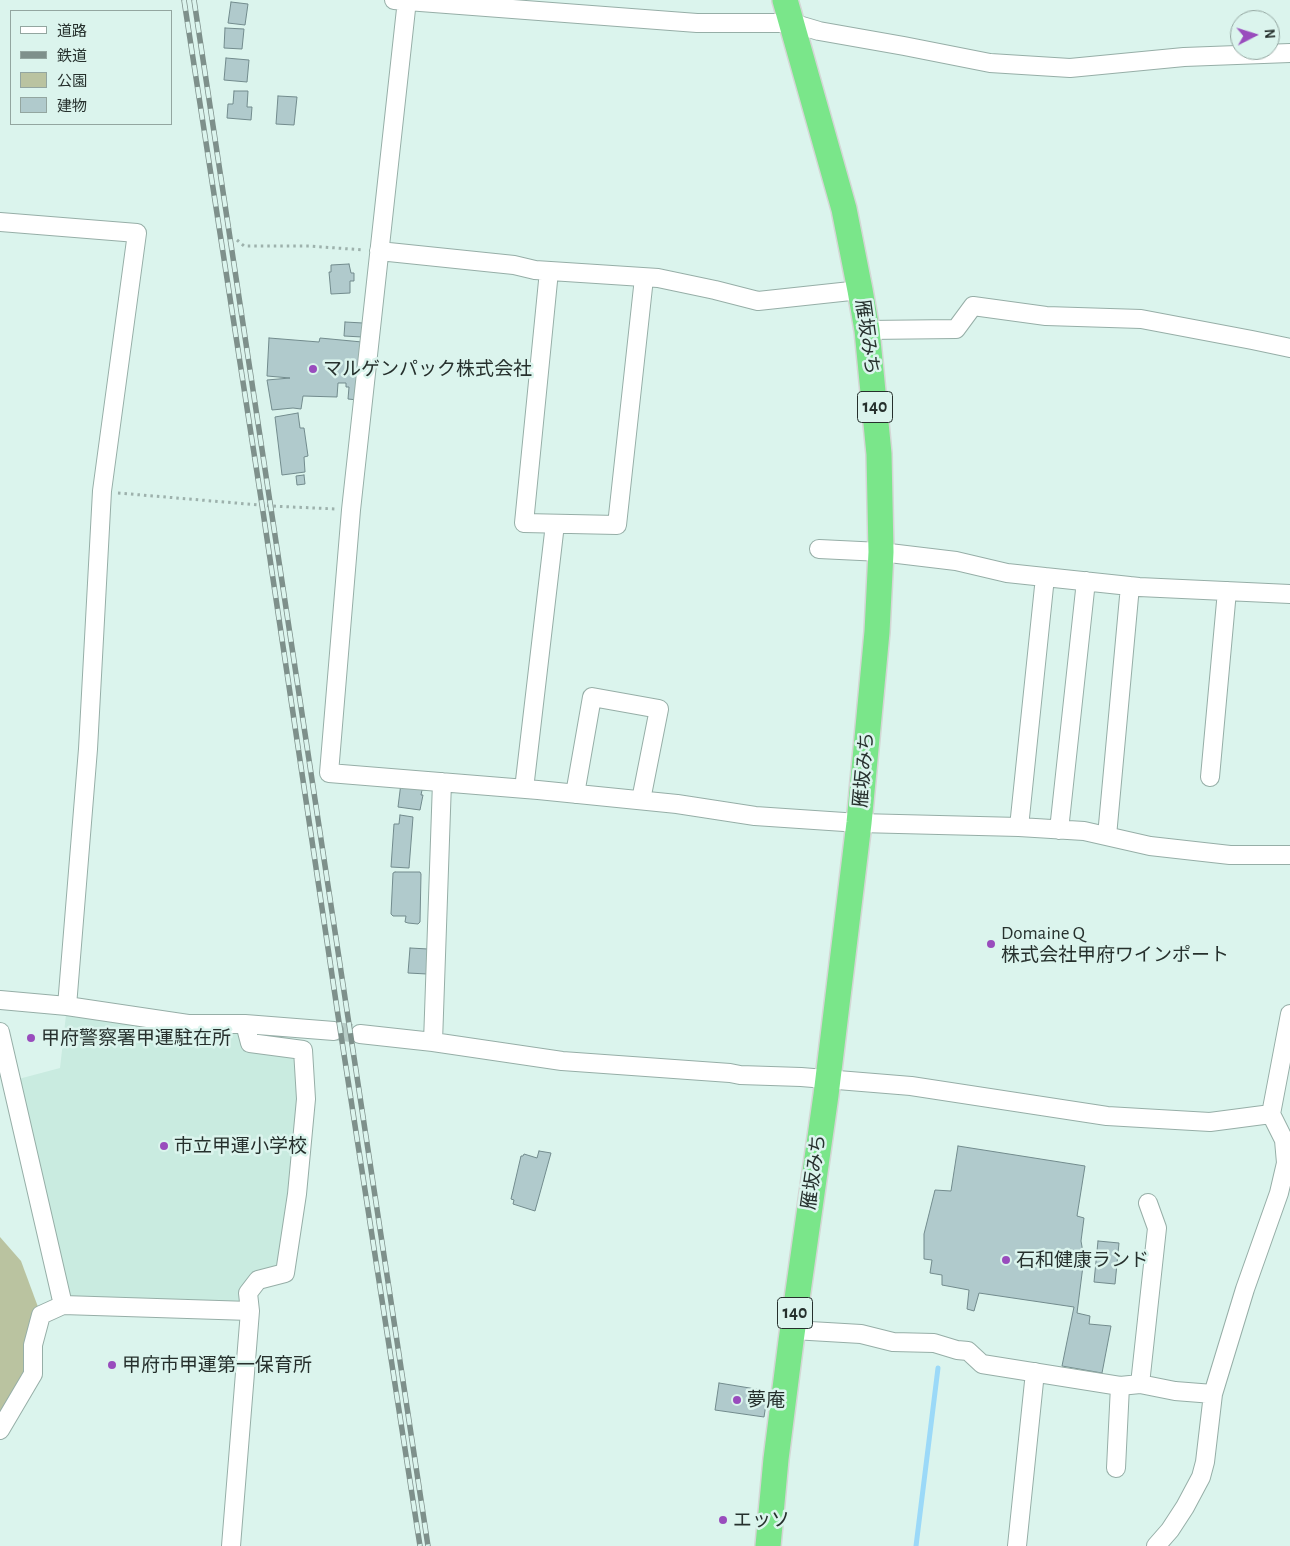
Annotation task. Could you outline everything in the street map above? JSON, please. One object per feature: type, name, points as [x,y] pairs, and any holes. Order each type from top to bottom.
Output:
[{"type":"highway","name":"雁坂みち","points":[[768,1546],[776,1459],[827,1080],[859,823],[877,632],[881,552],[879,454],[867,330],[844,209],[789,11]]},
{"type":"street","points":[[1290,53],[1184,57],[1070,68],[990,63],[818,31],[789,11],[688,22],[403,0],[379,251],[351,510],[329,773],[641,800],[755,816],[859,823],[1019,827],[1084,831],[1150,846],[1230,855],[1290,855]]},
{"type":"street","points":[[0,222],[137,234],[102,491],[88,749],[67,1006]]},
{"type":"street","points":[[379,251],[514,265],[535,270],[658,278],[758,301],[860,290]]},
{"type":"street","points":[[549,271],[524,523],[617,526],[644,278]]},
{"type":"street","points":[[867,330],[956,329],[973,306],[1046,316],[1141,319],[1290,348]]},
{"type":"street","points":[[524,789],[555,524]]},
{"type":"street","points":[[819,549],[881,552],[956,561],[1007,573],[1130,586],[1290,594]]},
{"type":"street","points":[[1019,827],[1045,577]]},
{"type":"street","points":[[1059,830],[1086,581]]},
{"type":"street","points":[[1107,836],[1130,586]]},
{"type":"street","points":[[1210,776],[1227,591]]},
{"type":"street","points":[[575,794],[592,697],[659,709],[641,800]]},
{"type":"street","points":[[433,1042],[442,782]]},
{"type":"street","points":[[0,1000],[67,1006],[188,1024],[245,1024],[334,1031]]},
{"type":"street","points":[[1156,1546],[1170,1530],[1185,1507],[1201,1477],[1205,1462],[1214,1394],[1245,1289],[1279,1193],[1286,1163],[1284,1140],[1271,1114],[1290,1014]]},
{"type":"street","points":[[231,1546],[250,1311],[248,1293],[258,1280],[285,1273],[297,1194],[306,1099],[303,1050],[250,1043],[245,1024]]},
{"type":"street","points":[[0,1032],[63,1305]]},
{"type":"street","points":[[360,1034],[433,1042],[562,1061],[911,1086],[1107,1116],[1210,1122],[1271,1114]]},
{"type":"street","points":[[1140,1384],[1157,1228],[1148,1203]]},
{"type":"street","points":[[0,1430],[33,1374],[33,1345],[41,1315],[63,1305],[250,1311]]},
{"type":"street","points":[[793,1330],[860,1334],[893,1342],[934,1343],[957,1350],[968,1351],[982,1364],[1120,1386],[1140,1384],[1175,1391],[1214,1394]]},
{"type":"street","points":[[1017,1546],[1035,1372]]},
{"type":"street","points":[[1116,1468],[1120,1386]]},
{"type":"path","points":[[237,240],[244,246],[309,246],[379,251]]},
{"type":"path","points":[[102,491],[271,506],[351,510]]},
{"type":"shaded area","name":"市立甲運小学校","points":[[67,1006],[245,1024],[250,1043],[303,1050],[285,1273],[258,1280],[250,1311],[63,1305],[11,1081],[60,1068]]},
{"type":"green space","points":[[0,1237],[21,1261],[41,1315],[33,1374],[0,1430]]},
{"type":"building","points":[[231,2],[248,4],[245,25],[228,23]]},
{"type":"building","points":[[225,28],[244,29],[242,49],[224,48]]},
{"type":"building","points":[[226,58],[249,60],[247,82],[224,80]]},
{"type":"building","points":[[234,91],[248,91],[247,107],[252,107],[251,120],[227,118],[228,104],[233,104]]},
{"type":"building","points":[[278,96],[297,97],[294,125],[276,124]]},
{"type":"building","points":[[349,264],[351,273],[354,273],[354,281],[350,281],[350,293],[331,294],[329,272],[331,272],[331,265]]},
{"type":"building","points":[[345,322],[363,323],[362,337],[344,336]]},
{"type":"building","name":"マルゲンパック株式会社","points":[[269,338],[319,342],[320,338],[362,342],[358,400],[348,399],[349,387],[346,387],[346,383],[338,383],[337,397],[303,396],[301,409],[272,410],[267,380],[290,378],[267,376]]},
{"type":"building","points":[[298,413],[300,428],[304,428],[308,456],[304,457],[305,472],[282,475],[275,417]]},
{"type":"building","points":[[304,475],[305,484],[297,485],[296,476]]},
{"type":"building","points":[[401,783],[426,786],[426,790],[422,790],[420,810],[398,807]]},
{"type":"building","points":[[400,815],[413,817],[409,868],[391,867],[394,824],[399,824]]},
{"type":"building","points":[[420,872],[421,874],[420,922],[418,924],[405,922],[406,916],[393,916],[391,914],[393,873]]},
{"type":"building","points":[[410,948],[428,949],[427,974],[408,973]]},
{"type":"building","name":"石和健康ランド","points":[[958,1146],[1085,1166],[1077,1216],[1084,1218],[1081,1241],[1084,1258],[1077,1313],[1090,1316],[1089,1324],[1111,1326],[1102,1373],[1062,1366],[1074,1307],[979,1293],[974,1311],[967,1309],[969,1290],[942,1285],[942,1275],[930,1273],[932,1260],[924,1259],[924,1234],[935,1190],[951,1191]]},
{"type":"building","points":[[539,1151],[551,1153],[535,1211],[513,1204],[514,1200],[511,1199],[521,1156],[524,1154],[537,1158]]},
{"type":"building","points":[[1098,1241],[1119,1243],[1115,1284],[1094,1282]]},
{"type":"building","points":[[719,1383],[768,1391],[764,1417],[715,1410]]},
{"type":"waterway","points":[[916,1546],[938,1368]]},
{"type":"tunnel","points":[[334,1031],[360,1034]]},
{"type":"railway","points":[[184,0],[420,1546]]},
{"type":"railway","points":[[194,0],[428,1546]]},
{"type":"place","name":"マルゲンパック株式会社","points":[[313,369]]},
{"type":"place","name":"Domaine Q 株式会社甲府ワインポート","points":[[991,944]]},
{"type":"place","name":"甲府警察署甲運駐在所","points":[[31,1038]]},
{"type":"place","name":"市立甲運小学校","points":[[164,1146]]},
{"type":"place","name":"石和健康ランド","points":[[1006,1260]]},
{"type":"place","name":"甲府市甲運第一保育所","points":[[112,1365]]},
{"type":"place","name":"夢庵","points":[[737,1400]]},
{"type":"place","name":"エッソ","points":[[723,1520]]}]
